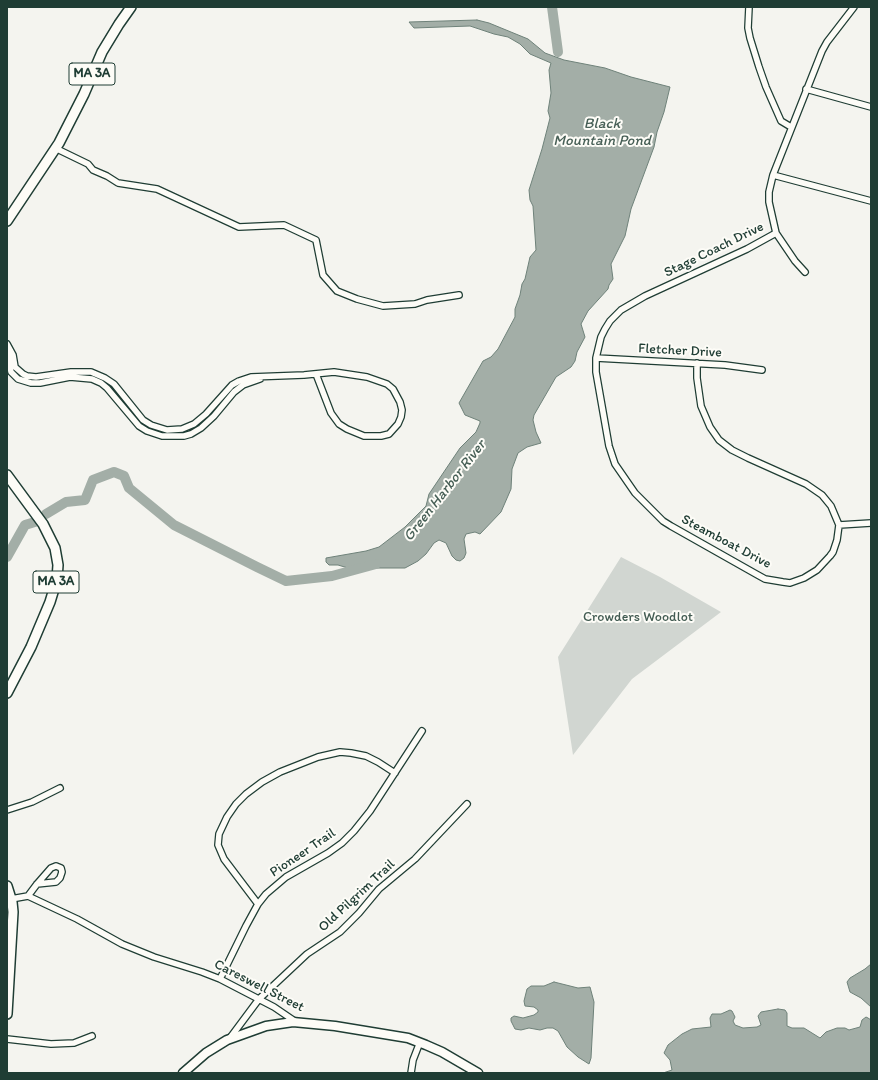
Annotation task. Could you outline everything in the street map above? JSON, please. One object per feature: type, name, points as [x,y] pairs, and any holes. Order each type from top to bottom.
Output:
[{"type":"main road","name":"MA 3A","points":[[7,221],[56,146],[84,94],[102,52],[131,7]]},
{"type":"main road","name":"MA 3A","points":[[7,693],[31,647],[50,602],[57,579],[58,565],[54,548],[43,524],[8,480]]},
{"type":"main road","points":[[7,886],[11,899],[12,924],[7,1014]]},
{"type":"main road","points":[[183,1073],[206,1053],[230,1038],[266,1026],[298,1023]]},
{"type":"main road","name":"Careswell Street","points":[[298,1023],[318,1024],[386,1034],[420,1042],[447,1055],[478,1073]]},
{"type":"street","points":[[749,7],[748,28],[758,67],[781,121],[791,127]]},
{"type":"street","name":"Stage Coach Drive","points":[[596,358],[600,337],[610,321],[621,310],[645,296],[747,249],[776,233],[769,202],[769,192],[773,175],[806,89],[827,42],[854,7]]},
{"type":"street","points":[[806,89],[871,107]]},
{"type":"street","points":[[56,146],[88,164],[93,170],[118,183],[157,189],[239,227],[284,225],[316,240],[323,275],[337,291],[357,299],[383,306],[415,304],[427,300],[459,295]]},
{"type":"street","points":[[773,175],[871,201]]},
{"type":"street","points":[[776,233],[795,261],[806,272]]},
{"type":"street","points":[[7,344],[13,355],[15,367],[27,376],[40,380]]},
{"type":"street","points":[[7,352],[9,365],[14,375],[25,382],[55,377],[71,372],[91,372],[105,378],[118,388],[142,420],[167,430],[180,429],[200,420],[239,380],[251,377],[334,372],[352,373],[378,380],[393,389],[400,402],[402,410],[398,424],[389,434],[381,436],[364,436],[347,429],[339,424],[331,413],[316,374]]},
{"type":"street","name":"Fletcher Drive","points":[[596,358],[725,365],[762,370]]},
{"type":"street","name":"Steamboat Drive","points":[[596,358],[596,372],[609,446],[615,464],[635,493],[659,517],[671,526],[765,579],[790,582],[804,578],[817,570],[830,556],[837,540],[839,525]]},
{"type":"street","points":[[697,363],[697,378],[701,406],[710,427],[719,440],[732,450],[816,490],[831,506],[839,525],[871,523]]},
{"type":"street","points":[[55,377],[83,377],[101,383],[115,397],[139,426],[155,434],[167,437],[191,434],[202,428],[243,385],[255,380],[282,376]]},
{"type":"street","points":[[101,383],[105,378]]},
{"type":"street","points":[[226,392],[230,398]]},
{"type":"street","points":[[128,414],[134,410]]},
{"type":"street","points":[[180,429],[180,436]]},
{"type":"street","name":"Pioneer Trail","points":[[220,979],[258,904],[274,886],[286,877],[317,860],[342,843],[370,812],[422,731]]},
{"type":"street","points":[[258,904],[224,859],[218,845],[218,834],[224,821],[236,804],[246,794],[262,782],[280,772],[318,757],[335,753],[351,752],[366,756],[395,773]]},
{"type":"street","points":[[7,810],[32,802],[60,788]]},
{"type":"street","name":"Old Pilgrim Trail","points":[[230,1038],[259,999],[307,954],[340,932],[359,913],[379,889],[415,859],[467,804]]},
{"type":"street","points":[[11,899],[28,896],[37,884]]},
{"type":"street","name":"Careswell Street","points":[[28,896],[77,919],[127,946],[154,957],[220,979],[274,1007],[298,1023]]},
{"type":"street","points":[[7,1039],[51,1044],[74,1043],[92,1036]]},
{"type":"street","points":[[411,1073],[413,1060],[420,1042]]},
{"type":"green space","name":"Crowders Woodlot","points":[[621,557],[660,577],[721,612],[632,679],[573,755],[558,657]]},
{"type":"water","name":"Black Mountain Pond","points":[[477,20],[489,23],[528,39],[545,53],[564,60],[605,68],[631,77],[670,87],[664,112],[657,132],[654,147],[631,209],[625,236],[611,264],[613,279],[608,289],[588,311],[581,324],[585,337],[577,352],[575,361],[571,367],[556,377],[534,415],[533,420],[536,432],[541,443],[527,447],[518,453],[512,469],[511,489],[501,512],[480,534],[475,532],[466,534],[464,539],[466,553],[464,558],[460,561],[456,560],[452,556],[446,543],[439,540],[434,543],[426,554],[418,561],[405,568],[348,568],[338,565],[329,565],[326,562],[326,558],[366,551],[379,547],[405,527],[426,506],[429,494],[460,448],[476,432],[480,421],[465,415],[459,403],[483,361],[491,357],[498,349],[515,317],[515,309],[522,284],[525,279],[530,257],[536,250],[533,206],[530,200],[529,190],[550,118],[548,111],[551,93],[549,70],[551,63],[530,54],[520,44],[508,37],[470,26],[414,28],[409,22]]},
{"type":"water","points":[[871,964],[871,1007],[861,998],[850,992],[847,982],[850,978]]},
{"type":"water","points":[[554,982],[578,988],[590,987],[594,1002],[591,1058],[589,1064],[567,1047],[558,1031],[553,1028],[540,1030],[529,1028],[521,1030],[515,1029],[511,1021],[511,1018],[514,1016],[523,1018],[534,1015],[538,1012],[538,1010],[534,1007],[525,1006],[524,1001],[527,989],[531,986],[544,986]]},
{"type":"water","points":[[778,1009],[785,1010],[787,1013],[787,1026],[792,1028],[804,1028],[820,1038],[826,1032],[837,1028],[845,1028],[849,1030],[860,1027],[862,1020],[866,1017],[871,1020],[871,1071],[869,1073],[663,1073],[672,1070],[670,1060],[664,1053],[668,1045],[682,1034],[692,1029],[711,1027],[710,1018],[712,1014],[721,1014],[730,1010],[735,1017],[733,1021],[735,1025],[743,1028],[757,1027],[761,1025],[758,1016],[761,1012]]},
{"type":"waterway","name":"Green Harbor River","points":[[552,7],[558,52]]},
{"type":"waterway","name":"Green Harbor River","points":[[46,514],[66,502],[85,500],[93,480],[114,472],[124,476],[129,488],[174,525],[286,581],[332,576],[376,564]]},
{"type":"waterway","name":"Green Harbor River","points":[[7,557],[25,525],[38,521]]}]
